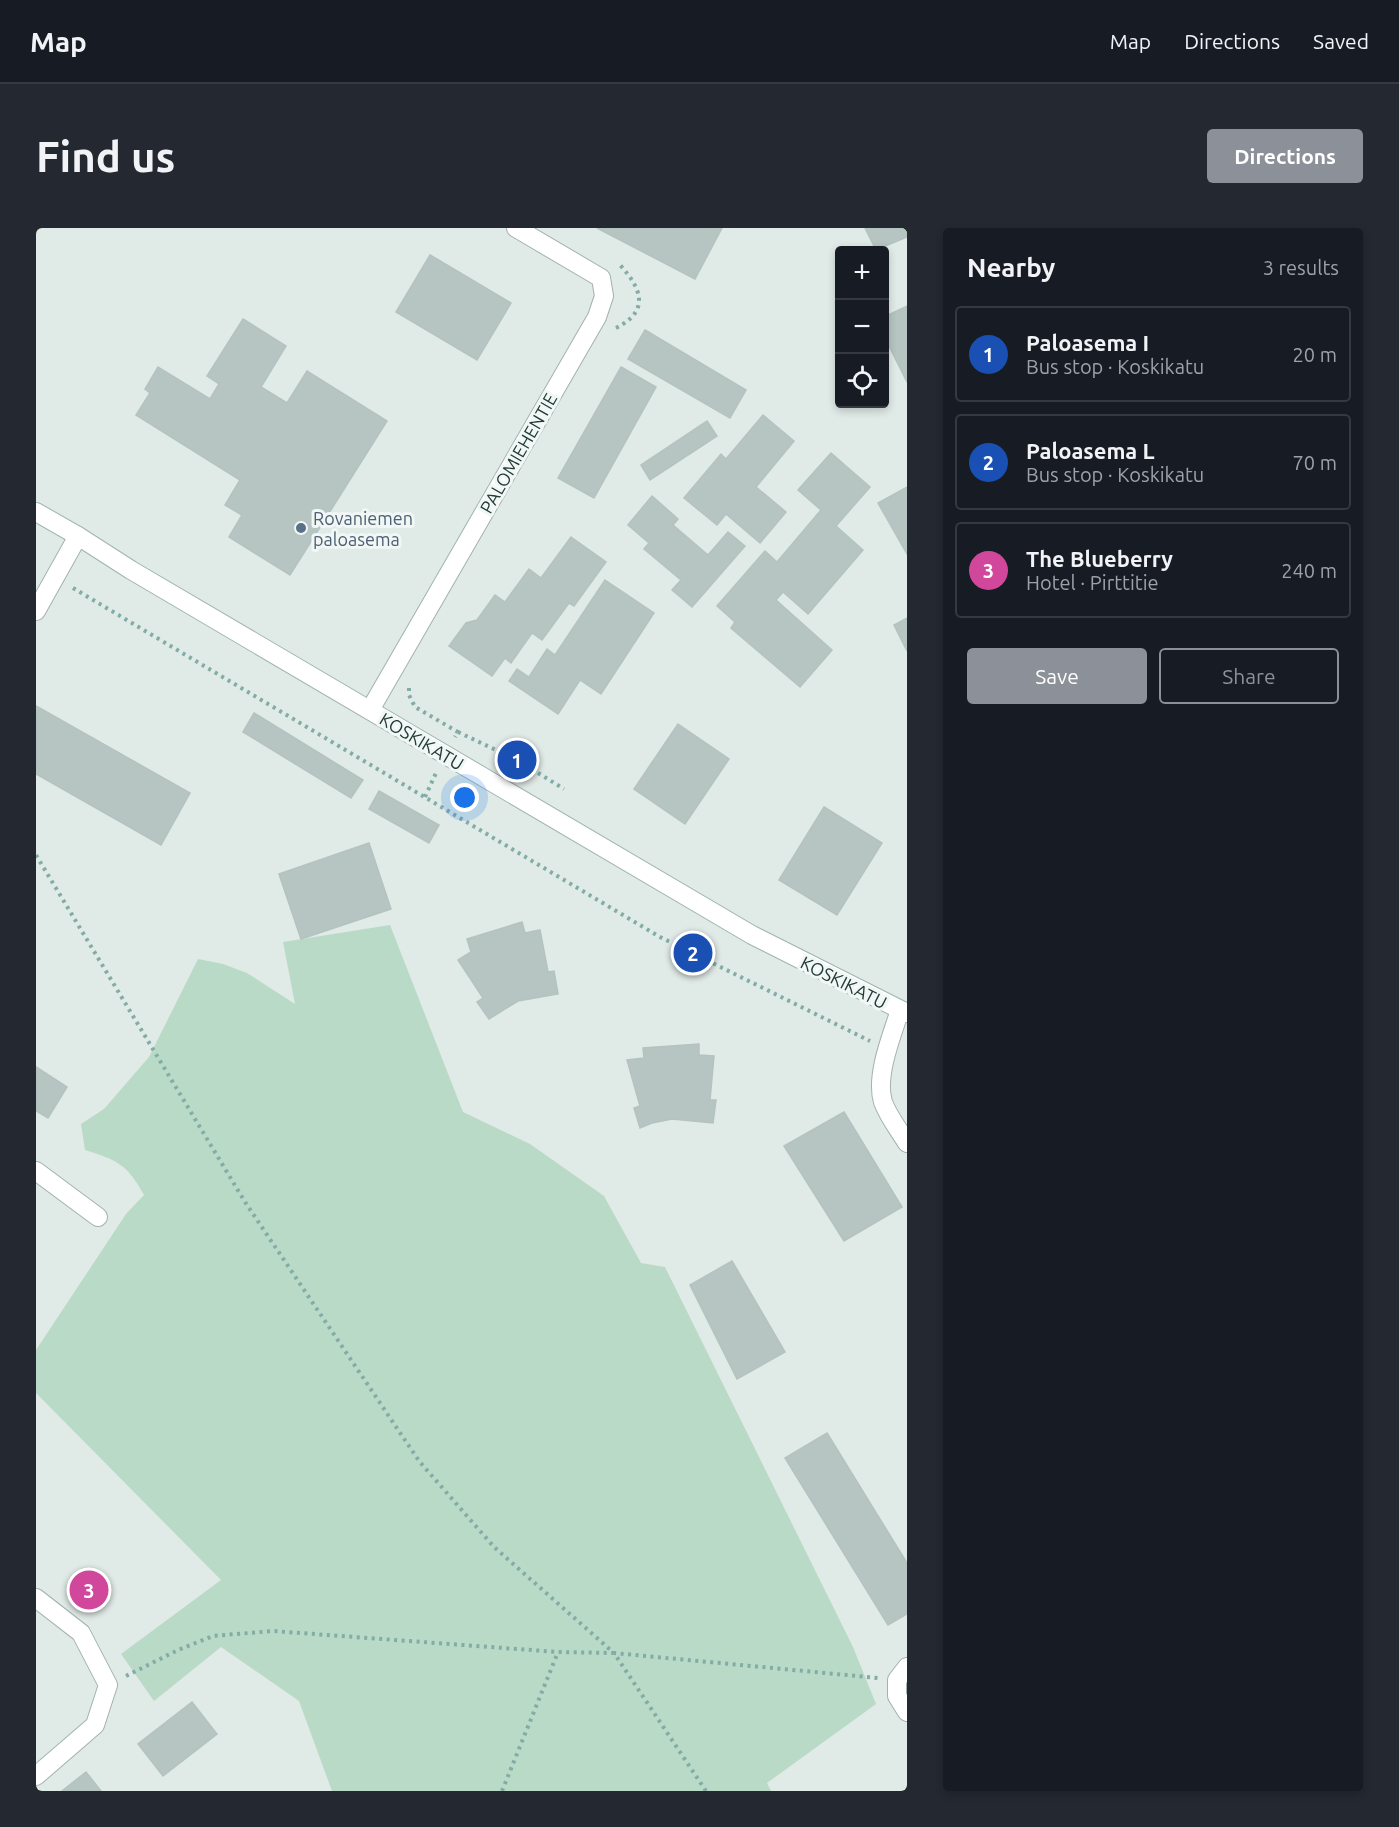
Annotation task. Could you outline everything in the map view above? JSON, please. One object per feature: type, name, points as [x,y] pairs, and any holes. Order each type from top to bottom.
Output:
[{"type":"street","name":"PALOMIEHENTIE","points":[[370,710],[597,317],[604,296],[601,278],[516,228]]},
{"type":"street","name":"KOSKIKATU","points":[[36,512],[752,934],[904,1011]]},
{"type":"street","points":[[36,611],[78,536]]},
{"type":"street","points":[[904,1011],[888,1049],[882,1078],[883,1103],[907,1143]]},
{"type":"street","points":[[36,1171],[98,1217]]},
{"type":"street","points":[[36,1598],[81,1633],[108,1685],[95,1725],[36,1776]]},
{"type":"street","points":[[900,1681],[907,1712]]},
{"type":"path","points":[[56,578],[660,937],[888,1049]]},
{"type":"path","points":[[458,732],[518,760],[564,789]]},
{"type":"path","points":[[36,855],[244,1202],[419,1461],[494,1547],[614,1653],[706,1791]]},
{"type":"path","points":[[108,1685],[178,1650],[213,1636],[273,1631],[558,1652],[614,1653],[900,1681]]},
{"type":"path","points":[[502,1791],[558,1652]]},
{"type":"green space","points":[[390,925],[463,1112],[530,1144],[604,1196],[641,1263],[665,1267],[853,1647],[876,1704],[767,1783],[771,1791],[332,1791],[299,1701],[221,1647],[154,1701],[121,1654],[221,1580],[36,1393],[36,1350],[126,1214],[144,1195],[132,1176],[120,1165],[113,1160],[85,1150],[81,1124],[104,1109],[149,1057],[198,959],[223,964],[247,973],[295,1004],[283,942]]},
{"type":"building","points":[[597,228],[722,228],[695,279]]},
{"type":"building","points":[[865,228],[907,228],[907,237],[886,246],[874,246]]},
{"type":"building","points":[[430,255],[511,303],[477,360],[396,312]]},
{"type":"building","points":[[907,306],[907,382],[889,346],[889,315]]},
{"type":"building","points":[[243,319],[286,346],[261,387],[287,403],[307,371],[387,421],[290,575],[229,537],[242,515],[225,505],[240,480],[136,415],[150,393],[145,389],[158,367],[210,399],[219,384],[207,376]]},
{"type":"building","points":[[645,330],[746,390],[730,418],[628,359]]},
{"type":"building","points":[[621,367],[656,387],[594,498],[558,478]]},
{"type":"building","points":[[763,415],[794,441],[756,487],[786,512],[760,543],[726,514],[717,525],[684,498],[721,454],[726,459]]},
{"type":"building","points":[[707,421],[717,436],[650,480],[641,465]]},
{"type":"building","points":[[831,453],[870,487],[836,526],[863,550],[808,614],[783,592],[776,600],[832,650],[800,687],[731,628],[735,622],[717,606],[765,551],[777,562],[821,510],[798,490]]},
{"type":"building","points":[[907,487],[907,554],[878,503]]},
{"type":"building","points":[[652,496],[678,519],[673,525],[708,555],[728,532],[745,546],[692,607],[672,590],[681,580],[644,549],[649,543],[628,525]]},
{"type":"building","points":[[571,537],[606,562],[574,606],[569,603],[542,640],[532,633],[511,663],[505,658],[492,676],[449,646],[466,623],[477,620],[495,595],[505,602],[529,569],[541,578]]},
{"type":"building","points":[[605,580],[654,613],[601,694],[580,680],[558,714],[509,681],[517,669],[529,677],[547,649],[555,655]]},
{"type":"building","points":[[907,618],[907,651],[894,625]]},
{"type":"building","points":[[36,706],[190,793],[161,845],[36,774]]},
{"type":"building","points":[[254,713],[363,780],[351,798],[243,732]]},
{"type":"building","points":[[678,724],[729,759],[685,824],[634,789]]},
{"type":"building","points":[[379,791],[439,825],[429,843],[369,809]]},
{"type":"building","points":[[824,807],[882,843],[837,915],[779,880]]},
{"type":"building","points":[[369,843],[391,909],[301,939],[279,874]]},
{"type":"building","points":[[522,922],[525,933],[540,930],[548,972],[554,971],[558,994],[518,1001],[489,1019],[477,1002],[483,998],[458,960],[471,952],[467,939]]},
{"type":"building","points":[[699,1044],[699,1055],[714,1056],[710,1100],[716,1100],[713,1123],[672,1119],[640,1128],[634,1108],[640,1106],[627,1060],[644,1058],[643,1048]]},
{"type":"building","points":[[36,1067],[67,1087],[48,1118],[36,1111]]},
{"type":"building","points":[[844,1112],[902,1207],[844,1241],[784,1146]]},
{"type":"building","points":[[732,1261],[785,1352],[737,1379],[690,1285]]},
{"type":"building","points":[[827,1433],[907,1563],[907,1614],[888,1625],[785,1458]]},
{"type":"building","points":[[192,1702],[217,1734],[163,1776],[138,1744]]},
{"type":"building","points":[[86,1772],[101,1791],[62,1791]]},
{"type":"place","name":"Rovaniemen paloasema","points":[[301,528]]},
{"type":"place","name":"Paloasema I","points":[[517,760]]},
{"type":"place","name":"Paloasema L","points":[[693,953]]},
{"type":"place","name":"The Blueberry","points":[[89,1590]]}]
